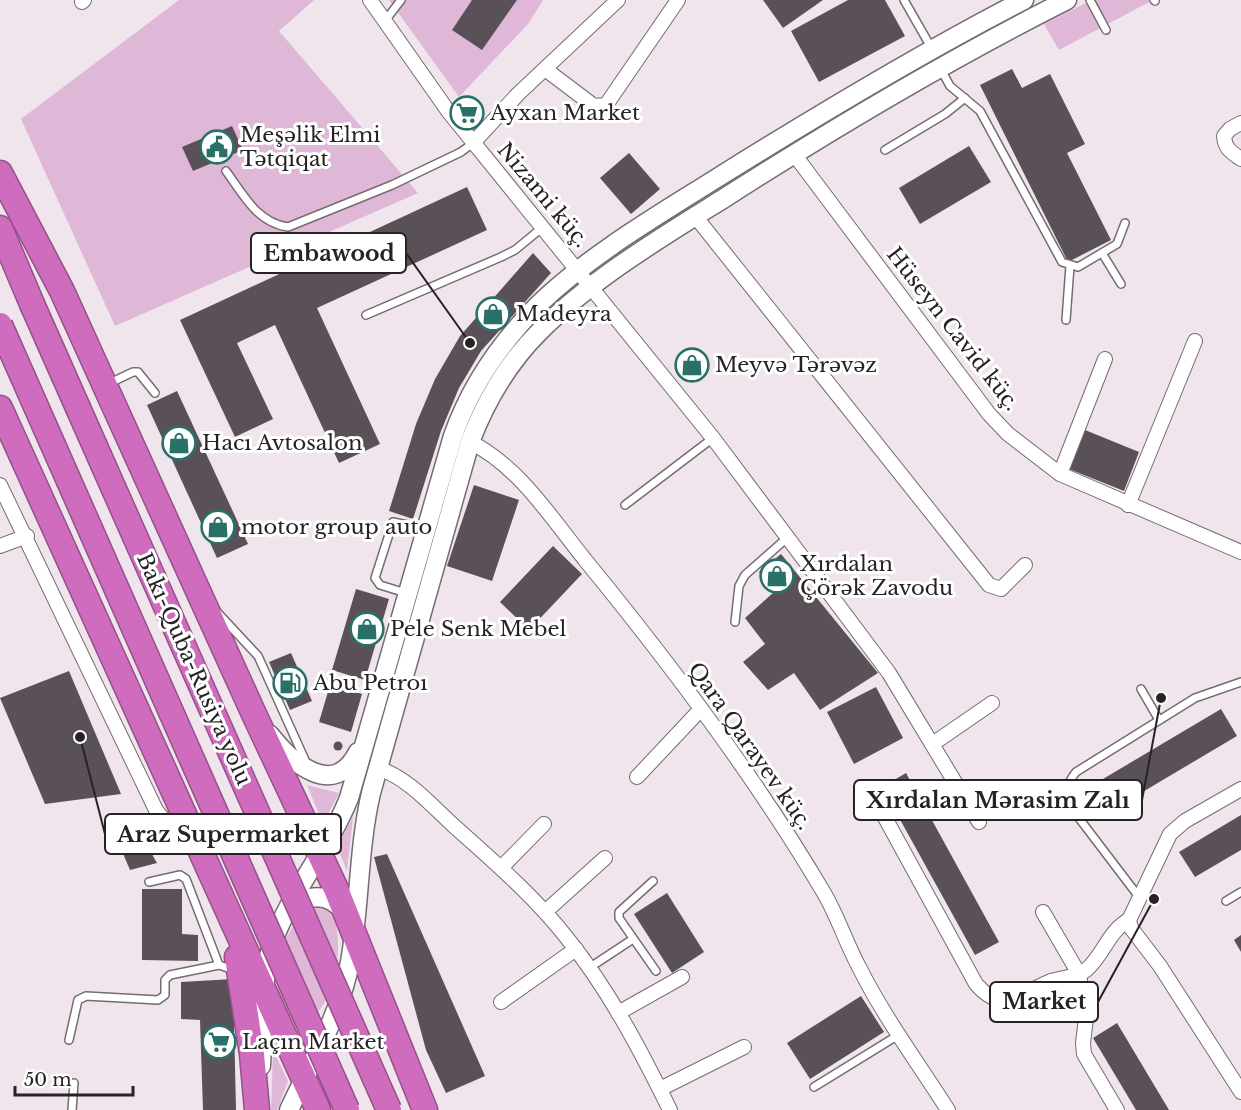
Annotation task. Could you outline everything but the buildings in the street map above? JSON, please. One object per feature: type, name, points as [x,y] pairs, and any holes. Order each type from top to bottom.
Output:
[{"type":"highway","points":[[0,173],[62,291],[354,929],[426,1110]]},
{"type":"highway","name":"Bakı-Quba-Rusiya yolu","points":[[0,228],[388,1110]]},
{"type":"highway","name":"Bakı-Quba-Rusiya yolu","points":[[0,325],[347,1110]]},
{"type":"highway","points":[[0,408],[318,1110]]},
{"type":"highway","points":[[225,908],[229,968],[252,1054],[258,1110]]},
{"type":"main road","points":[[289,1110],[341,997],[350,963],[364,823],[378,768],[470,442],[489,395],[503,374],[538,332],[592,286],[695,216],[794,154],[940,68],[1067,0]]},
{"type":"main road","points":[[258,1110],[271,949],[282,922],[340,820],[368,734],[453,436],[474,386],[487,364],[524,321],[579,271],[684,199],[792,131],[1019,1]]},
{"type":"main road","points":[[253,712],[293,761],[309,771],[330,774],[345,770],[368,734]]},
{"type":"main road","points":[[282,922],[295,905],[304,898],[320,896],[338,903],[354,929]]},
{"type":"main road","points":[[266,999],[282,1026],[287,1031],[301,1036],[313,1034],[321,1029],[341,997]]},
{"type":"street","name":"Nizami küç.","points":[[370,0],[473,143],[714,438],[889,673],[934,743],[979,822]]},
{"type":"street","points":[[473,143],[618,0]]},
{"type":"street","points":[[546,69],[594,106],[606,105],[678,0]]},
{"type":"street","points":[[1241,123],[1230,129],[1224,136],[1224,144],[1228,151],[1241,159]]},
{"type":"street","name":"Hüseyn Cavid küç.","points":[[794,154],[989,414],[1008,434],[1060,474],[1241,552]]},
{"type":"street","points":[[695,216],[989,585],[1001,588],[1025,566]]},
{"type":"street","points":[[1128,505],[1195,341]]},
{"type":"street","points":[[1060,474],[1105,359]]},
{"type":"street","name":"Qara Qarayev küç.","points":[[470,442],[496,457],[530,492],[619,602],[701,709],[769,807],[823,892],[858,966],[948,1110]]},
{"type":"street","points":[[0,485],[27,536],[156,810],[168,825],[204,856]]},
{"type":"street","points":[[0,546],[27,536]]},
{"type":"street","points":[[934,743],[992,703]]},
{"type":"street","points":[[637,777],[701,709]]},
{"type":"street","points":[[378,768],[390,772],[411,787],[501,868],[545,912],[576,949],[618,1012],[670,1110]]},
{"type":"street","points":[[871,792],[976,984],[983,992],[999,1001],[1007,1001],[1054,980],[1079,975],[1094,962],[1118,927],[1129,920],[1175,828],[1241,789]]},
{"type":"street","points":[[501,868],[544,824]]},
{"type":"street","points":[[545,912],[605,858]]},
{"type":"street","points":[[1043,912],[1079,975],[1087,1027],[1083,1043],[1084,1054],[1117,1110]]},
{"type":"street","points":[[1129,920],[1131,928],[1160,966],[1241,1092]]},
{"type":"street","points":[[501,1002],[576,949]]},
{"type":"street","points":[[618,1012],[682,977]]},
{"type":"street","points":[[660,1089],[744,1047]]},
{"type":"lane","points":[[385,21],[401,0]]},
{"type":"lane","points":[[904,0],[932,49]]},
{"type":"lane","points":[[1090,0],[1106,30]]},
{"type":"lane","points":[[940,68],[950,86],[980,111],[1062,262],[1078,267],[1117,244],[1125,223]]},
{"type":"lane","points":[[885,150],[945,114],[965,98]]},
{"type":"lane","points":[[226,171],[262,219],[274,225],[288,227],[392,185],[461,152],[473,143]]},
{"type":"lane","points":[[366,315],[501,257],[515,250],[543,227]]},
{"type":"lane","points":[[1102,253],[1121,284]]},
{"type":"lane","points":[[1066,320],[1070,266]]},
{"type":"lane","points":[[105,386],[133,372],[138,372],[155,393]]},
{"type":"lane","points":[[625,505],[714,438]]},
{"type":"lane","points":[[408,594],[380,585],[375,578],[393,522],[426,529]]},
{"type":"lane","points":[[735,622],[739,586],[745,575],[788,537]]},
{"type":"lane","points":[[199,594],[258,656],[309,771]]},
{"type":"lane","points":[[1139,897],[1072,809],[1067,798],[1067,789],[1076,772],[1159,720],[1195,698],[1241,682]]},
{"type":"lane","points":[[1141,689],[1159,720]]},
{"type":"lane","points":[[69,1040],[78,1000],[86,996],[158,1000],[165,995],[165,980],[170,975],[229,968],[186,879],[180,875],[149,882]]},
{"type":"lane","points":[[653,881],[624,905],[619,912],[620,918],[656,972]]},
{"type":"lane","points":[[1226,901],[1241,892]]},
{"type":"lane","points":[[589,968],[633,939]]},
{"type":"lane","points":[[814,1087],[900,1034]]},
{"type":"lane","points":[[72,1110],[74,1083]]},
{"type":"shaded area","points":[[179,0],[314,0],[279,31],[418,193],[115,326],[21,119]]},
{"type":"shaded area","points":[[389,0],[543,0],[528,24],[459,97]]},
{"type":"shaded area","points":[[1092,0],[1153,0],[1059,50],[1044,24]]},
{"type":"shaded area","points":[[307,785],[339,793],[323,824]]},
{"type":"shaded area","points":[[353,817],[347,871],[337,847]]},
{"type":"shaded area","points":[[314,907],[331,911],[338,935],[337,964],[330,992],[324,1004],[317,1013],[296,1021],[285,1011],[279,997],[277,980],[279,961],[292,927],[302,915]]},
{"type":"shaded area","points":[[273,1050],[288,1081],[277,1110],[271,1110]]},
{"type":"place","name":"Ayxan Market","points":[[467,113]]},
{"type":"place","name":"Meşəlik Elmi Tətqiqat","points":[[217,147]]},
{"type":"place","name":"Madeyra","points":[[493,314]]},
{"type":"place","name":"Embawood","points":[[470,343]]},
{"type":"place","name":"Meyvə Tərəvəz","points":[[692,365]]},
{"type":"place","name":"Hacı Avtosalon","points":[[179,443]]},
{"type":"place","name":"motor group auto","points":[[218,527]]},
{"type":"place","name":"Xırdalan Çörək Zavodu","points":[[777,576]]},
{"type":"place","name":"Pele Senk Mebel","points":[[367,629]]},
{"type":"place","name":"Abu Petroı","points":[[290,683]]},
{"type":"place","name":"Xırdalan Mərasim Zalı","points":[[1161,698]]},
{"type":"place","name":"Araz Supermarket","points":[[80,737]]},
{"type":"place","name":"Market","points":[[1154,899]]},
{"type":"place","name":"Laçın Market","points":[[219,1042]]}]
